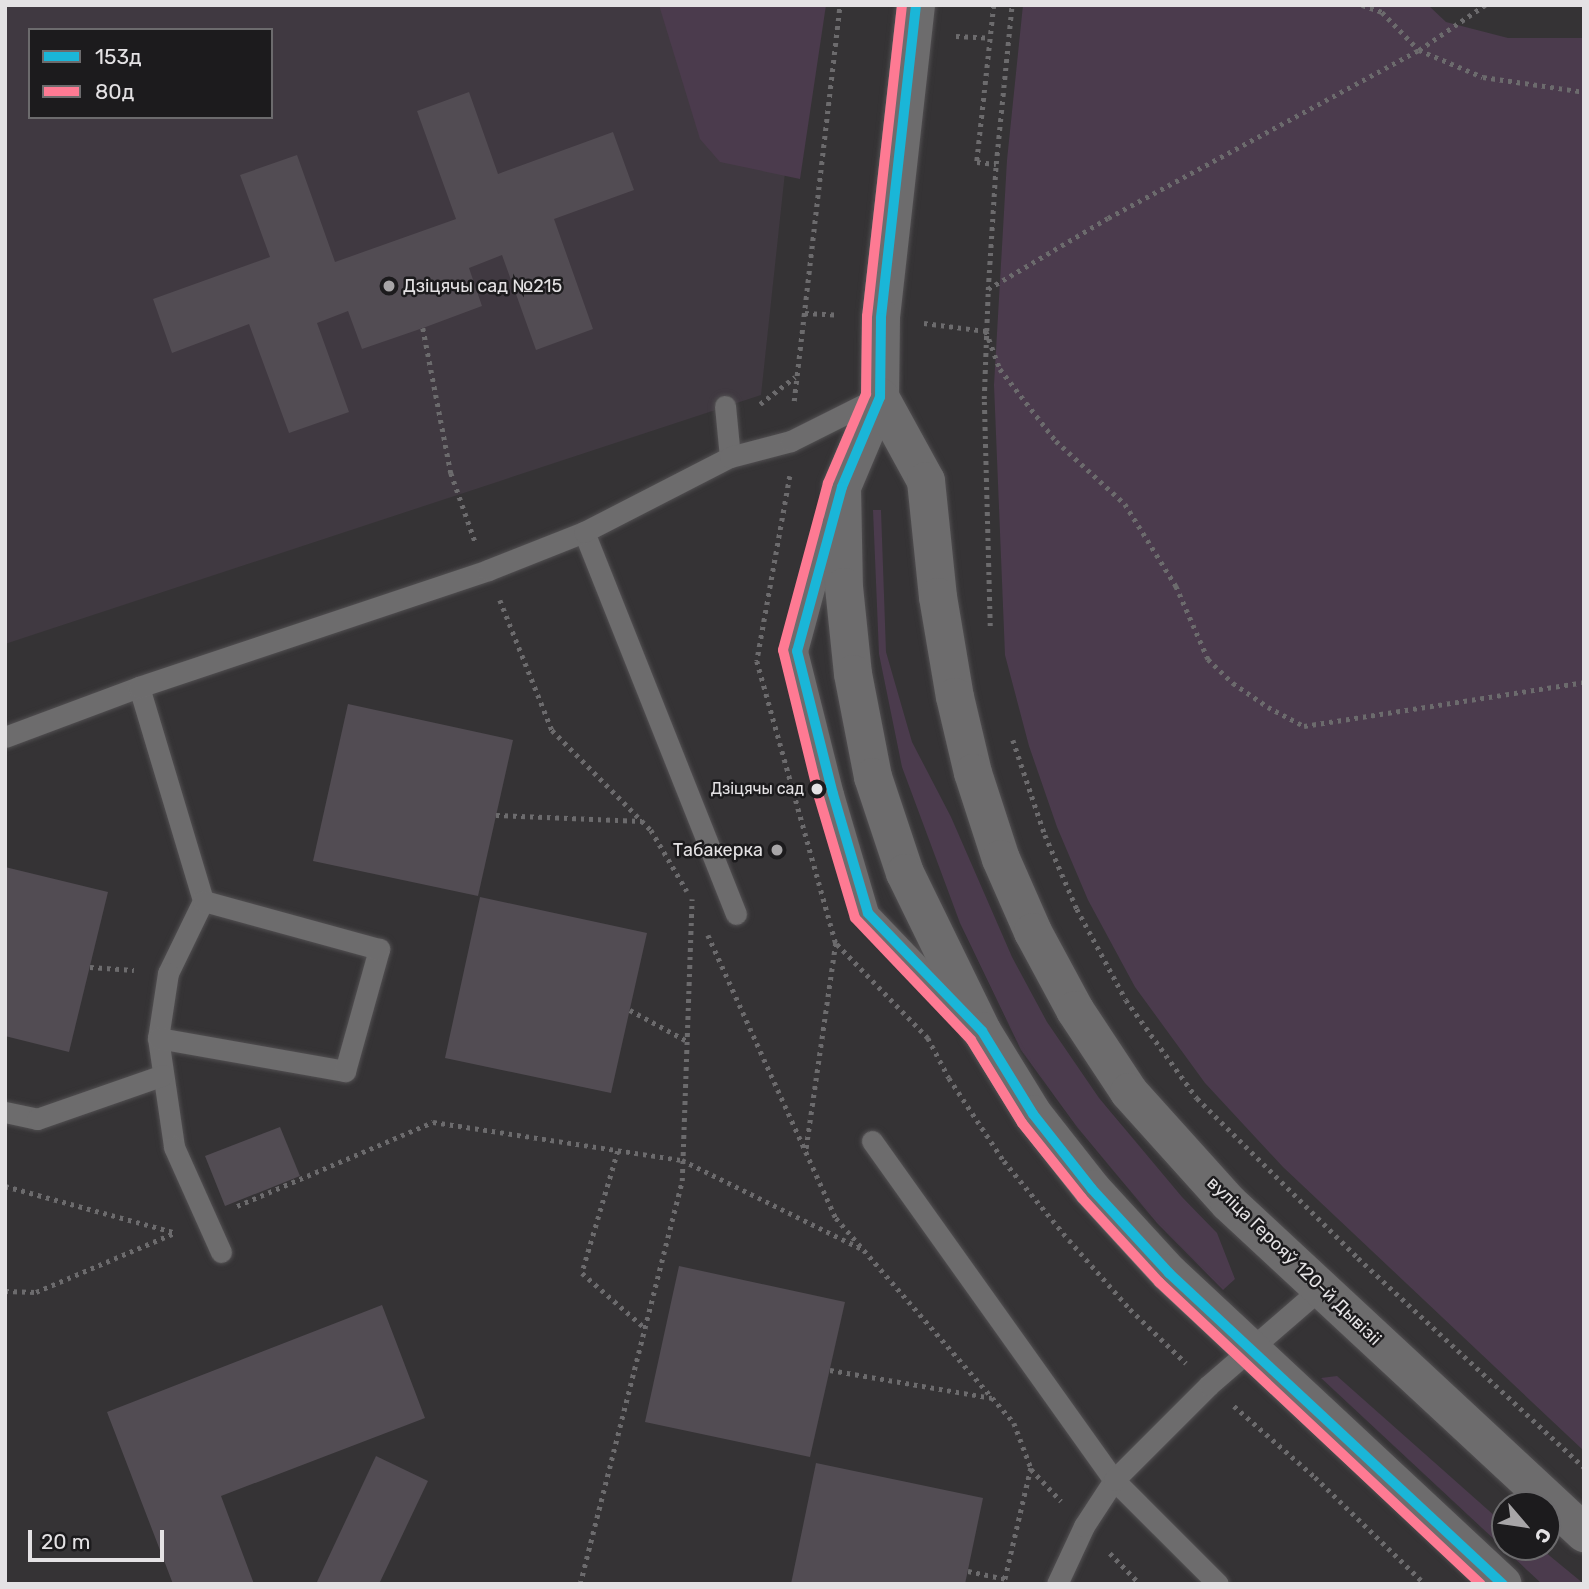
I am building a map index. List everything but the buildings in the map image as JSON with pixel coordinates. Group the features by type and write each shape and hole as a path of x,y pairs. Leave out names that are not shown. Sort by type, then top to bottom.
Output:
{"street":[{"name":"вуліца Герояў 120-й Дывізіі","path":"916,5 881,318 880,397 842,486 844,587 853,674 873,777 905,873 982,1031 1033,1114 1092,1189 1169,1273 1502,1584"},
{"name":"вуліца Герояў 120-й Дывізіі","path":"880,397 926,481 938,597 955,697 973,773 1001,859 1033,932 1075,1010 1129,1092 1229,1203 1584,1533"}],"lane":[{"path":"5,737 139,687 488,570 584,532 730,457 791,441 880,397"},
{"path":"725,406 730,457"},
{"path":"842,486 797,651 833,794 868,914 982,1031"},
{"path":"584,532 736,914"},
{"path":"139,687 202,901 168,973 158,1038 163,1075 174,1147 221,1252"},
{"path":"158,1038 345,1071 379,948 202,901"},
{"path":"5,1112 37,1119 163,1075"},
{"path":"872,1141 1114,1480 1218,1584"},
{"path":"1057,1584 1084,1526 1114,1480 1249,1349 1321,1288"}],"path":[{"path":"757,661 789,482 796,377 840,5"},
{"path":"994,5 977,162 996,164"},
{"path":"990,634 984,399 986,331 996,164 1012,5"},
{"path":"1362,5 1382,12 1419,50 1483,77 1584,92"},
{"path":"988,290 1108,218 1419,50 1485,5"},
{"path":"423,328 451,473 552,730 643,821 698,912"},
{"path":"986,331 1000,369 1056,441 1125,504 1176,586 1208,659 1233,683 1268,707 1304,726 1584,682"},
{"path":"1009,728 1045,835 1077,909 1126,1000 1197,1098 1358,1258 1584,1467"},
{"path":"496,816 643,821"},
{"path":"580,1584 682,1181 692,899"},
{"path":"703,925 836,1218 1014,1423 1031,1468 1004,1581 968,1571"},
{"path":"806,1152 836,943"},
{"path":"90,967 168,973"},
{"path":"630,1010 687,1041"},
{"path":"5,1291 36,1292 433,1122 682,1160 864,1250"},
{"path":"618,1150 582,1273 644,1327"},
{"path":"5,1186 176,1232"},
{"path":"830,1370 993,1398"}],"shaded area":[{"name":"Дзіцячы сад №215","path":"5,5 803,5 761,395 5,644"},
{"path":"659,5 826,5 800,179 720,162 700,139"},
{"path":"1023,5 1428,5 1446,22 1508,38 1584,38 1584,1451 1283,1167 1205,1083 1135,987 1088,900 1057,827 1029,746 1005,655 994,385 1007,160"},
{"path":"873,510 881,510 886,652 912,742 951,817 1012,957 1047,1022 1099,1098 1182,1197 1217,1233 1235,1279 1223,1290 1157,1223 1077,1127 1021,1050 960,923 902,767 879,654"},
{"path":"1337,1376 1491,1513 1491,1536 1321,1378"},
{"path":"1517,1561 1556,1561 1584,1584 1542,1584"}],"transit line":[{"name":"80д","path":"902,5 867,316 866,394 828,483 783,650 819,797 855,918 971,1040 1022,1123 1082,1198 1159,1282 1481,1584"},
{"name":"153д","path":"916,5 881,318 880,397 842,487 797,651 833,794 868,913 982,1031 1033,1114 1092,1189 1169,1273 1502,1584"}],"place":[{"name":"Дзіцячы сад №215","path":"389,286"},
{"name":"Дзіцячы сад","path":"817,789"},
{"name":"Табакерка","path":"777,850"}]}
